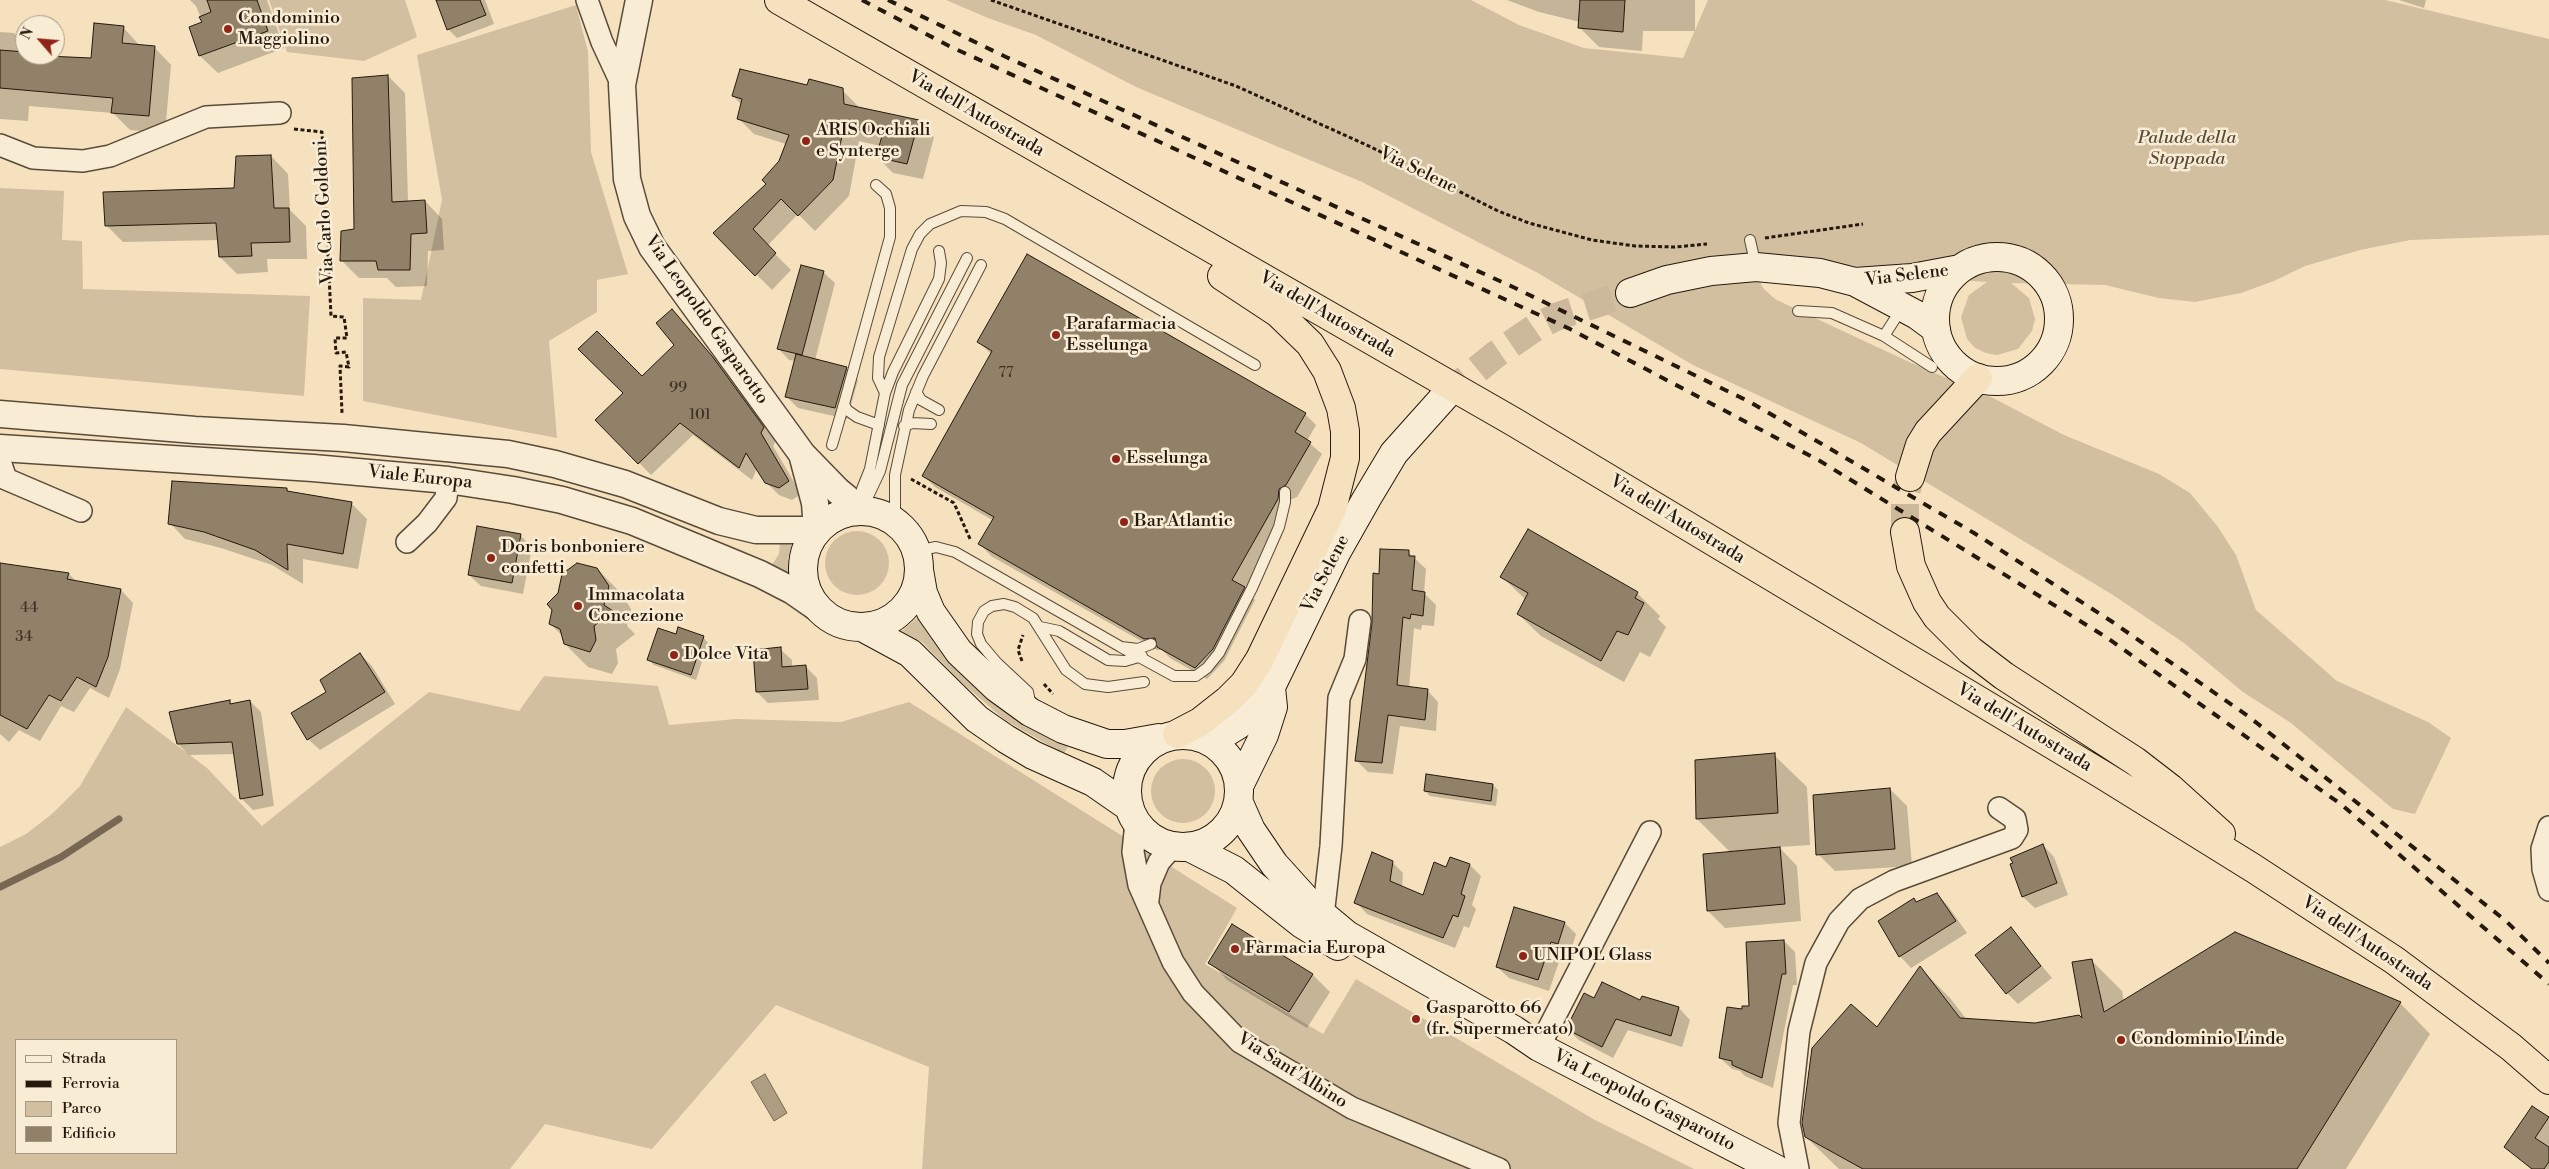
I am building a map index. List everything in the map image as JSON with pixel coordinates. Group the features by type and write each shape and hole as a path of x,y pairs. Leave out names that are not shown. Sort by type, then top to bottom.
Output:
{"highway":[{"name":"Via dell'Autostrada","path":"778,0 1514,422 2103,776 2253,868 2394,960 2510,1047 2549,1080"},
{"path":"1041,152 1070,184 1090,199 1249,292 1294,326 1310,344 1327,371 1341,408 1345,431 1344,458 1332,509 1260,659 1244,684 1228,700 1200,722 1170,736"},
{"path":"1910,477 1914,460 1928,432 1978,378"},
{"path":"1905,532 1907,549 1917,584 1938,617 1950,631 1970,650 2004,676 2098,736 2170,788 2221,834 2253,868"}],"main road":[{"name":"Via Selene","path":"1996,256 2015,258 2032,267 2046,280 2056,297 2060,316 2058,335 2049,353 2036,367 2020,377 2006,380 1978,378 1961,369 1947,356 1936,329 1938,300 1946,283 1960,269 1976,260 1996,256"},
{"name":"Via Selene","path":"1630,293 1667,280 1712,271 1756,267 1820,273 1855,282 1936,329"},
{"name":"Via Selene","path":"1855,282 1912,278 1960,269"},
{"name":"Via Selene","path":"1212,741 1259,706 1271,687 1336,551 1394,453 1445,396"},
{"name":"Via Leopoldo Gasparotto","path":"918,560 916,586 908,603 896,616 880,624 862,627 845,625 829,618 816,607 807,593 803,577 805,552 816,530 829,519 845,512 861,510 884,515 895,522 908,535 918,560 923,593 930,612 944,634 959,652 981,673 1030,712 1063,729 1107,744 1125,744 1170,736 1195,735 1212,741 1225,752 1235,767 1239,794 1262,848 1295,888 1323,916 1348,935 1514,1030 1539,1047 1776,1169"},
{"name":"Via Leopoldo Gasparotto","path":"862,627 910,653 977,720 1033,755 1093,782 1132,814 1146,834 1158,842 1181,847 1234,870 1302,924 1394,982 1508,1040 1523,1046 1539,1047"},
{"name":"Via Selene","path":"1239,794 1264,735 1273,707 1271,687"},
{"path":"1132,814 1127,790 1130,773 1137,758 1149,746 1170,736"},
{"path":"1181,847 1206,843 1221,833 1232,819 1239,794"}],"street":[{"path":"587,0 602,42 622,85"},
{"name":"Via Leopoldo Gasparotto","path":"639,0 622,85 628,179 637,216 652,247 672,276 802,454 838,491 861,510"},
{"path":"0,145 33,158 83,161 110,156 206,117 280,113"},
{"name":"Viale Europa","path":"0,414 195,430 343,438 533,459 625,484 735,526 756,530 816,530"},
{"name":"Viale Europa","path":"0,448 182,458 448,480 513,490 615,515 760,574 793,591 816,607"},
{"name":"Via Leopoldo Gasparotto","path":"802,454 814,497 816,530"},
{"path":"0,461 6,479 81,511"},
{"path":"407,542 427,523 446,498 448,480"},
{"path":"1323,916 1329,863 1339,698 1355,659 1360,621"},
{"path":"1798,1169 1788,1123 1799,1031 1816,963 1838,921 1860,898 1894,881 2012,838 2017,830 2015,819 1999,808"},
{"name":"Via Sant'Albino","path":"1132,814 1134,860 1139,885 1148,900 1173,962 1193,993 1240,1042 1352,1108 1500,1169"},
{"path":"2549,827 2542,849 2543,869 2549,890"},
{"name":"Via Leopoldo Gasparotto","path":"1539,1047 1650,832"},
{"path":"1148,900 1150,883 1158,862 1181,847"},
{"path":"1295,888 1314,882 1329,863"}],"lane":[{"path":"832,446 890,237 892,221 890,208 886,194 876,185"},
{"path":"885,393 878,378 879,356 912,249 920,234 930,224 950,214 968,210 986,212 1005,219 1255,365"},
{"path":"1750,240 1756,267"},
{"path":"861,510 862,489 870,469 885,393 892,372 939,279 941,263 939,251"},
{"path":"861,510 880,472 902,385 967,258"},
{"path":"895,522 895,475 904,426 916,392 981,265"},
{"path":"1884,336 1902,308"},
{"path":"1798,311 1832,313 1884,336 1932,367"},
{"path":"916,392 921,400 939,410"},
{"path":"844,404 847,410 856,417 879,425"},
{"path":"904,426 912,423 931,424"},
{"path":"918,560 936,547 955,552 1167,674 1181,678 1196,676 1211,664 1240,614 1263,564 1283,512 1285,492"},
{"path":"1030,712 1032,702 1028,692 997,663 981,644 977,634 978,622 984,611 998,605 1015,607 1033,618 1058,659 1077,680 1092,687 1108,687 1144,682"},
{"path":"1040,627 1059,631 1108,660 1125,661 1139,658 1150,644 1138,649 1120,648"}],"path":[{"name":"Via Selene","path":"990,0 1236,86 1371,147 1498,211 1529,223 1592,240 1634,246 1675,247 1711,244"},
{"name":"Via Carlo Goldoni","path":"280,113 284,128 322,132 331,316 344,317 347,338 335,338 336,353 346,352 349,367 340,366 343,438"},
{"path":"1750,240 1863,224"},
{"path":"908,478 954,503 969,539 976,546"},
{"path":"1025,664 1020,658 1018,650 1027,628"},
{"path":"1038,678 1059,699"}],"green space":[{"path":"269,0 405,0 417,37 364,61 287,52"},
{"name":"Palude della Stoppada","path":"946,0 1471,0 1519,25 1584,48 1683,58 1708,0 2385,0 2549,39 2549,235 2410,240 2360,250 2305,266 2274,281 2241,293 2195,302 2159,298 2105,285 2011,283 2029,298 2035,319 2032,331 2018,349 1997,355 1975,348 1967,339 1961,317 1969,295 1987,282 1943,279 1797,260 1759,280 1763,288 1775,299 1905,360 1993,398 2064,435 2159,474 2190,493 2218,527 2236,555 2256,610 2337,681 2428,722 2451,738 2415,814 2393,809 2291,723 2243,692 2184,643 2113,595 1861,443 1693,365 1536,272 1362,182 1136,87 1036,35 988,18"},
{"path":"576,5 588,52 591,152 628,274 597,280 597,312 549,341 557,438 363,401 363,298 421,300 442,200 417,55"},
{"path":"0,188 64,191 62,240 82,241 83,289 310,296 304,396 0,369"},
{"path":"857,531 875,537 883,545 889,563 883,581 875,589 857,595 839,589 831,581 825,563 831,545 839,537"},
{"path":"793,541 788,558 789,574 772,565 779,554 780,542"},
{"path":"919,616 929,635 945,655 1051,738 1068,746 1064,754 1005,720 960,681 922,642 902,631"},
{"path":"544,676 658,686 669,725 736,719 841,722 909,702 1237,908 1205,964 1323,1034 1356,979 1595,1120 1694,1169 922,1169 929,1067 776,1005 652,1149 545,1124 510,1169 0,1169 0,847 26,834 52,814 80,786 126,707 207,768 262,826 429,692 519,711"},
{"path":"1183,759 1195,761 1206,768 1213,779 1215,791 1213,803 1206,814 1195,821 1183,823 1171,821 1160,814 1153,803 1151,791 1153,779 1160,768 1171,761"}],"shaded area":[{"path":"765,1074 787,1113 774,1121 751,1082"}],"building":[{"name":"Condominio Maggiolino","path":"207,0 257,0 268,31 199,56 189,27 202,22 199,17 211,12"},
{"path":"436,0 480,0 486,15 447,30"},
{"path":"1580,0 1625,0 1623,32 1578,28"},
{"path":"94,23 124,26 122,43 155,46 149,116 111,113 113,98 0,88 0,50 15,51 15,65 65,65 65,57 91,58"},
{"path":"740,69 807,85 809,79 843,88 844,104 919,120 907,164 876,157 882,136 844,126 833,180 798,216 781,199 753,229 776,253 755,276 713,233 766,184 762,180 779,161 789,135 737,119 742,99 732,96"},
{"path":"388,75 392,202 425,200 427,233 411,234 410,270 378,270 376,261 340,261 341,231 354,229 352,78"},
{"path":"271,155 274,208 289,208 290,242 251,243 252,256 219,257 216,223 105,226 103,192 234,188 236,156"},
{"name":"Esselunga","path":"1027,254 1306,413 1295,432 1311,442 1286,485 1279,489 1278,499 1232,580 1245,587 1213,649 1195,668 1157,647 1155,638 1144,639 978,544 994,517 922,476 992,351 977,342"},
{"path":"801,265 824,271 802,355 777,349"},
{"path":"672,309 712,356 764,427 761,433 789,481 779,488 765,483 746,453 739,468 680,423 638,464 595,420 623,393 578,349 597,331 642,376 674,345 656,323"},
{"path":"796,354 847,367 835,408 785,397"},
{"path":"172,481 287,488 287,491 352,502 343,554 287,544 288,570 255,550 204,532 168,524"},
{"path":"477,526 521,534 512,583 468,575"},
{"path":"1528,529 1638,592 1635,598 1644,603 1628,635 1617,631 1601,661 1517,614 1528,593 1500,577"},
{"path":"1380,549 1409,550 1409,556 1415,556 1412,590 1425,592 1423,616 1411,614 1410,619 1403,617 1397,685 1428,689 1425,720 1388,715 1382,763 1355,761 1372,623 1373,573 1379,574"},
{"path":"0,563 69,573 67,579 121,589 108,657 96,687 77,677 61,701 49,695 27,729 0,715"},
{"name":"Immacolata Concezione","path":"577,563 597,568 609,586 604,605 613,611 594,626 596,640 590,652 564,644 560,629 549,624 552,610 547,604 558,593 562,574"},
{"path":"678,627 704,636 691,675 647,660 658,628 676,634"},
{"path":"781,647 782,667 806,665 808,689 756,692 753,650"},
{"path":"360,653 385,692 307,740 291,713 326,692 320,680"},
{"path":"230,700 230,704 250,700 263,795 240,799 232,742 177,744 169,712"},
{"path":"1775,753 1778,813 1696,819 1695,760"},
{"path":"1426,774 1493,784 1491,801 1424,791"},
{"path":"1890,788 1895,849 1816,855 1813,795"},
{"path":"2043,844 2057,883 2022,897 2010,864 2013,863 2010,858"},
{"path":"1780,847 1785,904 1707,911 1703,854"},
{"path":"1372,852 1393,861 1390,881 1423,895 1434,862 1446,867 1450,857 1470,864 1461,894 1465,896 1458,917 1453,915 1443,938 1354,903"},
{"path":"1937,893 1956,921 1899,957 1878,921 1914,898 1916,902"},
{"name":"UNIPOL Glass","path":"1514,907 1565,922 1558,944 1551,942 1538,980 1496,967"},
{"path":"1232,924 1313,974 1289,1012 1208,963"},
{"path":"2011,927 2041,966 2006,994 1975,955"},
{"name":"Condominio Linde","path":"2235,932 2401,1002 2297,1169 1863,1169 1805,1137 1802,1123 1812,1048 1851,1004 1877,1027 1920,966 1960,1018 2035,1023 2079,1015 2082,1018 2072,962 2092,959 2104,1012"},
{"path":"1784,940 1786,974 1782,974 1762,1078 1732,1065 1732,1061 1719,1058 1727,1007 1742,1009 1742,1006 1749,1006 1746,942"},
{"path":"1602,982 1640,1000 1642,996 1679,1007 1671,1036 1616,1019 1602,1047 1566,1029 1584,993 1594,998"},
{"path":"2532,1106 2549,1117 2535,1138 2549,1147 2549,1162 2544,1169 2532,1169 2504,1147"}],"waterway":[{"path":"0,887 61,857 119,819"}],"tunnel":[{"path":"1445,396 1495,355 1536,327 1558,316 1630,293"},
{"path":"1905,532 1905,497 1910,477"}],"railway":[{"path":"862,0 949,46 1570,329 1820,461 2106,637 2342,805 2549,984"},
{"path":"888,0 1006,57 1513,287 1750,402 1974,533 2111,621 2248,716 2506,921 2549,963"}],"place":[{"name":"Condominio Maggiolino","path":"228,29"},
{"name":"ARIS Occhiali e Synterge","path":"806,141"},
{"name":"Parafarmacia Esselunga","path":"1056,335"},
{"name":"Esselunga","path":"1116,459"},
{"name":"Bar Atlantic","path":"1124,522"},
{"name":"Doris bonboniere confetti","path":"491,558"},
{"name":"Immacolata Concezione","path":"578,606"},
{"name":"Dolce Vita","path":"674,655"},
{"name":"Farmacia Europa","path":"1235,949"},
{"name":"UNIPOL Glass","path":"1523,956"},
{"name":"Gasparotto 66 (fr. Supermercato)","path":"1416,1019"},
{"name":"Condominio Linde","path":"2121,1040"}]}
